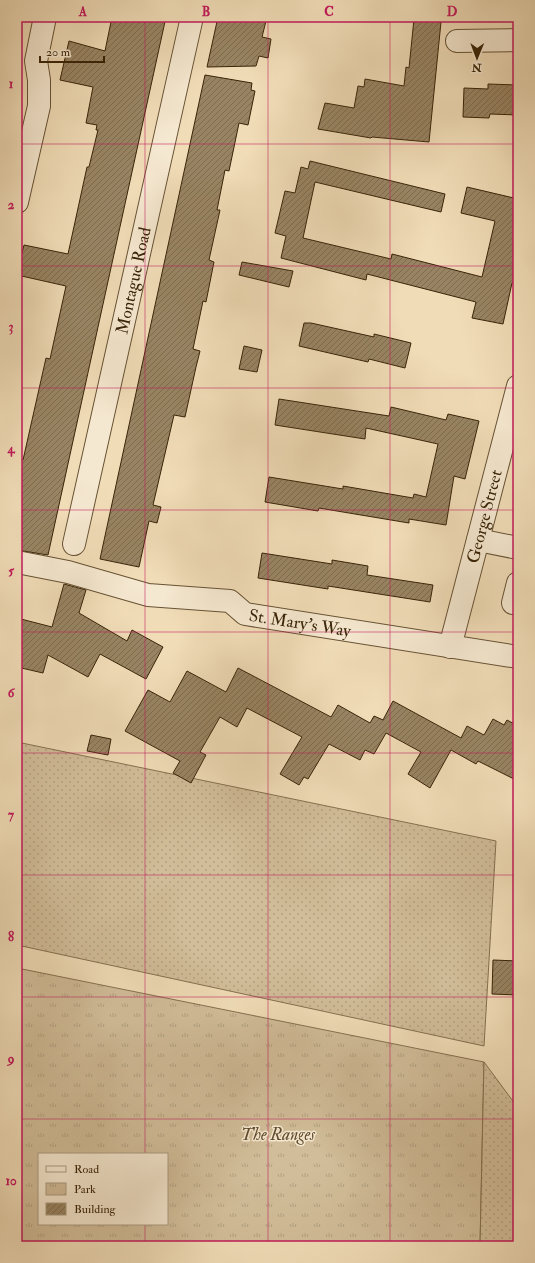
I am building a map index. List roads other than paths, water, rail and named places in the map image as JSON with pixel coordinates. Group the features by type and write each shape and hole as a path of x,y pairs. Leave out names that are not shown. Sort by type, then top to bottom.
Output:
{"street":[{"path":"17,202 39,106 40,80 36,61 45,17"},
{"name":"Montague Road","path":"74,544 192,17"},
{"path":"457,41 518,40"},
{"name":"George Street","path":"450,646 518,386"},
{"path":"478,540 518,548"},
{"name":"St. Mary's Way","path":"17,562 68,572 148,595 230,601 245,614 518,657"},
{"path":"518,583 513,603 518,604"}],"park label":[{"name":"The Ranges","path":"278,1134"}]}
